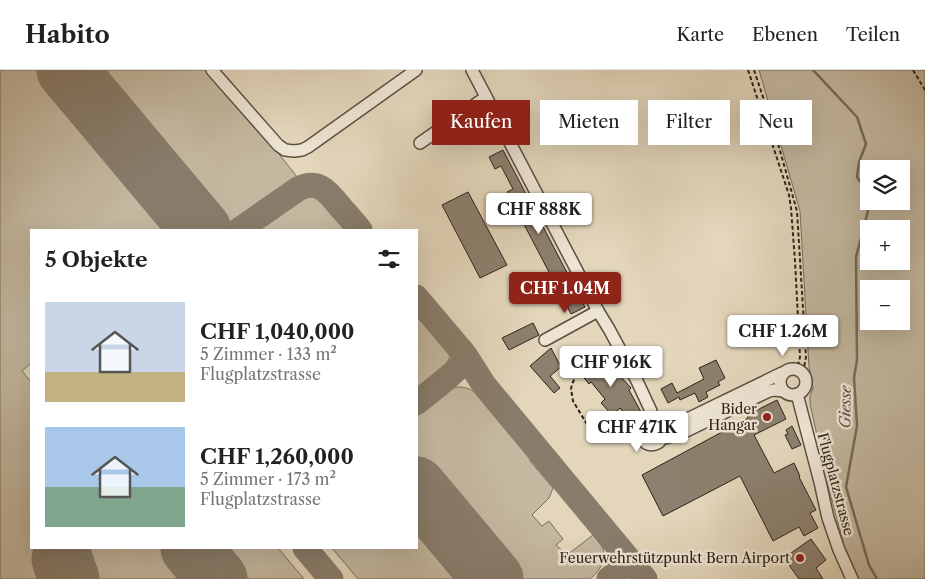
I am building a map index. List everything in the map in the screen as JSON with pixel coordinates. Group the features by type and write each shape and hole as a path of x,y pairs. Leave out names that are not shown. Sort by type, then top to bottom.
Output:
{"street":[{"path":"212,70 273,140 285,150 294,151 308,147 416,70"},
{"path":"472,70 637,382 655,426 662,434 662,439"},
{"path":"420,144 486,97"},
{"path":"545,340 598,311"},
{"path":"789,369 800,371 806,380 802,392 790,395 783,391 769,391 680,434 662,439 655,445 650,445 644,441 642,431 645,427 677,424 789,369"},
{"path":"782,373 779,382 783,391"},
{"name":"Flugplatzstrasse","path":"797,394 828,518 852,579"}],"path":[{"path":"748,70 789,196 795,261 800,371"},
{"path":"754,70 775,133 797,211 806,357 800,371"},
{"path":"913,70 925,90"},
{"path":"580,368 571,389 573,402 588,426 614,437 635,422"}],"shaded area":[{"path":"0,70 39,70 172,229 30,229 30,364 22,371 30,381 30,549 41,549 33,551 43,579 0,579"},
{"path":"95,70 207,70 298,178 233,223 224,222 217,217"},
{"path":"759,70 925,70 925,579 859,579 844,545 830,493 810,404 813,388 809,367 800,211 781,145 812,145 812,100 768,100"},
{"path":"312,192 324,196 353,229 254,229 300,196"},
{"path":"418,307 449,344 450,352 446,364 418,388"},
{"path":"456,387 467,388 476,393 530,457 530,461 553,488 549,498 532,515 542,526 549,521 563,539 556,545 567,555 593,535 600,543 604,553 603,562 599,570 590,579 520,579 418,457 418,415 449,390"},
{"path":"418,523 465,579 358,579 333,549 418,549"},
{"path":"77,549 170,549 195,579 88,579"},
{"path":"224,549 279,549 304,579 249,579"}],"building":[{"path":"503,150 585,307 571,314 507,192 513,189 501,166 495,169 489,157"},
{"path":"468,192 507,265 480,278 442,205"},
{"path":"533,323 539,335 509,350 502,338"},
{"path":"551,348 561,367 550,376 560,388 554,393 530,366"},
{"path":"598,358 608,367 612,364 622,376 631,388 629,390 641,412 629,419 620,408 612,415 601,403 605,399 591,382 589,384 580,373"},
{"path":"716,360 725,378 718,382 720,385 706,392 708,397 699,402 695,393 680,400 679,397 668,403 661,389 672,383 677,393 704,379 699,368"},
{"path":"777,400 786,419 754,435 774,473 794,463 816,510 810,513 818,528 804,536 799,527 773,541 740,476 663,516 642,475 748,418 747,415"},
{"path":"792,426 801,445 792,449 785,435 788,434 786,430"},
{"path":"811,539 826,560 816,568 823,579 799,579 784,558"}],"waterway":[{"name":"Giesse","path":"813,70 857,117 866,144 859,162 857,177 860,181"},
{"name":"Giesse","path":"868,210 856,257 857,360 854,378 857,426 846,487 869,565 877,579"}],"taxiway":[{"path":"240,229 298,189 312,185 328,192 359,229"},
{"path":"189,215 203,229"},
{"path":"418,299 465,355 484,385 645,579"},
{"path":"418,401 460,366 463,362 461,350"},
{"path":"306,549 331,579"},
{"path":"609,579 621,566 623,559 620,549"}],"runway":[{"path":"67,70 200,229"},
{"path":"418,489 493,579"},
{"path":"192,549 217,579"},
{"path":"62,559 69,579"}],"place":[{"name":"Bider Hangar","path":"767,417"},
{"name":"Feuerwehrstützpunkt Bern Airport","path":"800,558"}]}
